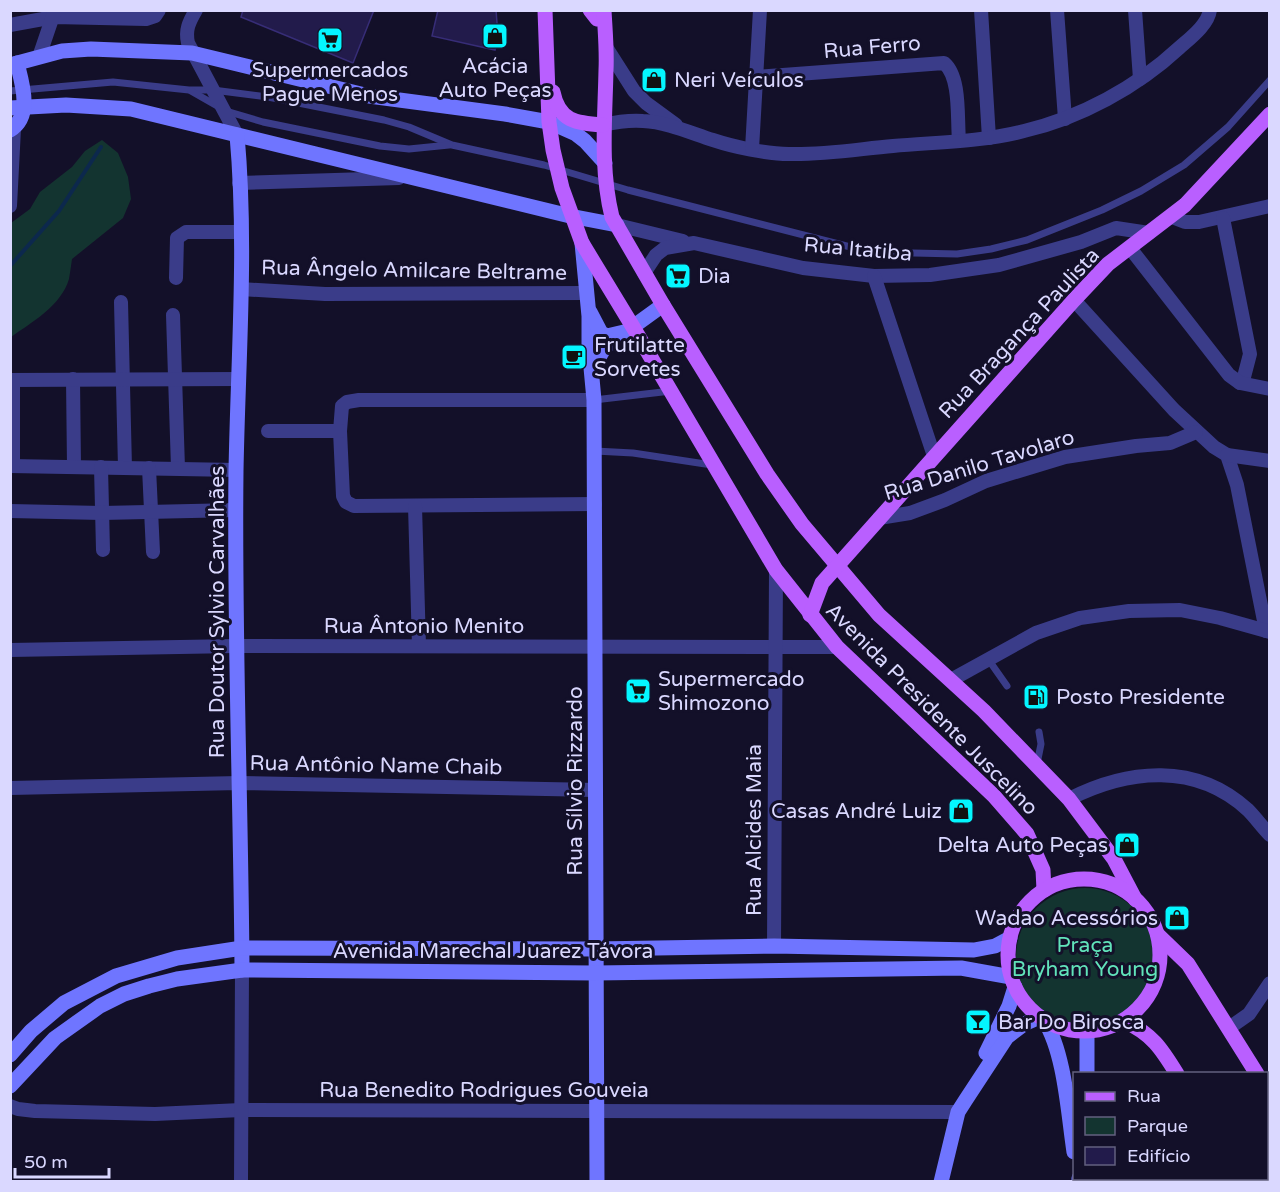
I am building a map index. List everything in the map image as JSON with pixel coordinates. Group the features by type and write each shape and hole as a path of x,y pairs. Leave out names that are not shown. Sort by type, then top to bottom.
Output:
{"main road":[{"name":"Avenida Presidente Juscelino","path":"545,10 549,122 562,188 570,216 582,243 630,329 671,391 777,570 810,615 837,647 994,796 1027,834 1043,870 1044,890"},
{"name":"Avenida Presidente Juscelino","path":"596,13 606,47 603,125 609,203 616,225 663,305 767,474 836,567 879,615 951,680 1037,764 1069,799 1114,859 1136,899"},
{"path":"548,69 555,103 560,111 580,123 603,125"},
{"path":"580,123 604,105"},
{"name":"Rua Bragança Paulista","path":"810,615 822,583 1074,300 1108,264 1185,205 1269,114"},
{"path":"1088,879 1113,885 1136,899 1145,909 1158,935 1161,955 1158,974 1151,992 1139,1008 1124,1020 1106,1028 1087,1032 1065,1029 1042,1018 1013,982 1008,957 1010,938 1020,913 1044,890 1065,882 1088,879"},
{"path":"1158,935 1188,964 1256,1072"},
{"path":"1124,1020 1153,1039 1176,1072"}],"street":[{"path":"10,25 54,14 146,19 155,16 159,10"},
{"path":"192,53 186,34 196,10"},
{"path":"752,149 758,77 760,10"},
{"path":"981,10 989,138"},
{"path":"1057,10 1065,119"},
{"path":"1135,10 1140,79"},
{"path":"603,125 620,121 642,121 683,129 716,141 788,154 989,138 1065,119 1100,103 1140,79 1173,54 1210,15 1210,10"},
{"path":"39,57 54,14"},
{"path":"606,47 634,91 683,129"},
{"path":"10,206 12,130 22,116 17,107 14,64 62,51 91,49 192,53 369,96 549,122 576,134 585,141 605,168"},
{"name":"Rua Doutor Sylvio Carvalhães","path":"192,53 226,111 237,135 240,183 241,289 236,471 236,646 242,948 241,1182"},
{"name":"Rua Ferro","path":"758,77 944,63 951,69 955,81 959,140"},
{"path":"17,107 66,105 131,109 570,216 694,243"},
{"path":"240,183 411,177"},
{"path":"1185,205 1189,214 1199,222"},
{"path":"1172,217 1185,222 1199,222 1269,206"},
{"path":"1223,218 1250,354 1240,383"},
{"name":"Rua Itatiba","path":"644,273 656,255 664,248 694,243 803,268 873,276 930,275 999,265 1081,242 1116,228 1149,233"},
{"path":"176,278 176,243 180,234 186,232 241,232"},
{"name":"Rua Sílvio Rizzardo","path":"582,243 594,400 597,1182"},
{"path":"1130,248 1224,370 1240,383 1269,389"},
{"path":"873,276 934,456"},
{"name":"Rua Ângelo Amilcare Beltrame","path":"241,289 325,294 587,301"},
{"path":"1074,300 1196,432 1227,455 1269,461"},
{"path":"587,301 601,333 614,336 630,329"},
{"path":"121,302 125,468"},
{"name":"Rua Sílvio Rizzardo","path":"592,382 605,347 663,305"},
{"path":"173,315 178,468"},
{"path":"73,379 74,467"},
{"path":"236,471 12,466 12,380 239,379"},
{"path":"594,400 359,400 347,402 342,406 339,431 341,484 346,502 354,506 595,504"},
{"path":"268,431 339,431"},
{"name":"Rua Danilo Tavolaro","path":"879,518 910,513 986,481 1054,460 1170,442 1196,432"},
{"path":"951,680 1036,633 1080,618 1129,611 1180,610 1268,631 1237,485 1227,455"},
{"path":"101,467 103,550"},
{"path":"149,468 153,552"},
{"path":"415,506 419,646"},
{"path":"10,511 102,513 236,510"},
{"name":"Rua Alcides Maia","path":"774,946 777,570"},
{"name":"Rua Ântonio Menito","path":"10,650 236,646 837,647"},
{"path":"1069,799 1114,780 1174,775 1201,781 1227,794 1248,810 1269,835"},
{"name":"Rua Antônio Name Chaib","path":"10,788 240,783 596,790"},
{"name":"Avenida Marechal Juarez Távora","path":"10,1055 31,1031 55,1010 116,976 177,958 242,948 595,949 774,946 974,950 995,946 1010,938"},
{"name":"Avenida Marechal Juarez Távora","path":"10,1086 55,1038 100,1005 124,994 159,984 242,970 595,973 961,968 1013,982"},
{"path":"941,1182 962,1106 1012,999 1013,982"},
{"path":"1229,1028 1249,1014 1269,983"},
{"path":"962,1106 1007,1036 1024,1024 1042,1018 1052,1032 1060,1062 1073,1146"},
{"path":"1087,1032 1087,1072"},
{"name":"Rua Benedito Rodrigues Gouveia","path":"10,1106 35,1111 155,1114 241,1110 597,1112 962,1106"}],"lane":[{"path":"17,90 113,82 268,97 384,120 409,127 452,145 544,165 628,190 870,252 957,254 1027,240 1142,191 1184,165 1228,128 1269,80"},
{"path":"189,90 226,111 263,122 380,146 409,149 452,145"},
{"path":"594,400 671,391"},
{"path":"594,451 633,453 714,465"},
{"path":"988,658 1007,686"},
{"path":"1037,764 1041,744 1039,732"}],"green space":[{"path":"102,140 118,153 128,177 131,199 123,218 72,259 69,279 60,297 45,312 11,337 11,223 30,209 40,192 72,167 85,151"},
{"name":"Praça Bryham Young","path":"1085,888 1111,893 1134,908 1149,931 1154,957 1149,983 1134,1006 1111,1021 1085,1026 1059,1021 1036,1006 1021,983 1016,957 1021,931 1036,908 1059,893"}],"building":[{"name":"Supermercados Pague Menos","path":"243,10 374,10 353,63 241,17"},
{"path":"438,10 496,10 498,36 495,50 432,36"}],"waterway":[{"path":"10,266 59,211 101,147"}],"place":[{"name":"Acácia Auto Peças","path":"495,36"},
{"name":"Supermercados Pague Menos","path":"330,40"},
{"name":"Neri Veículos","path":"654,80"},
{"name":"Dia","path":"678,276"},
{"name":"Frutilatte Sorvetes","path":"574,357"},
{"name":"Supermercado Shimozono","path":"638,691"},
{"name":"Posto Presidente","path":"1036,697"},
{"name":"Casas André Luiz","path":"961,811"},
{"name":"Delta Auto Peças","path":"1127,845"},
{"name":"Wadao Acessórios","path":"1177,918"},
{"name":"Bar Do Birosca","path":"978,1022"}]}
